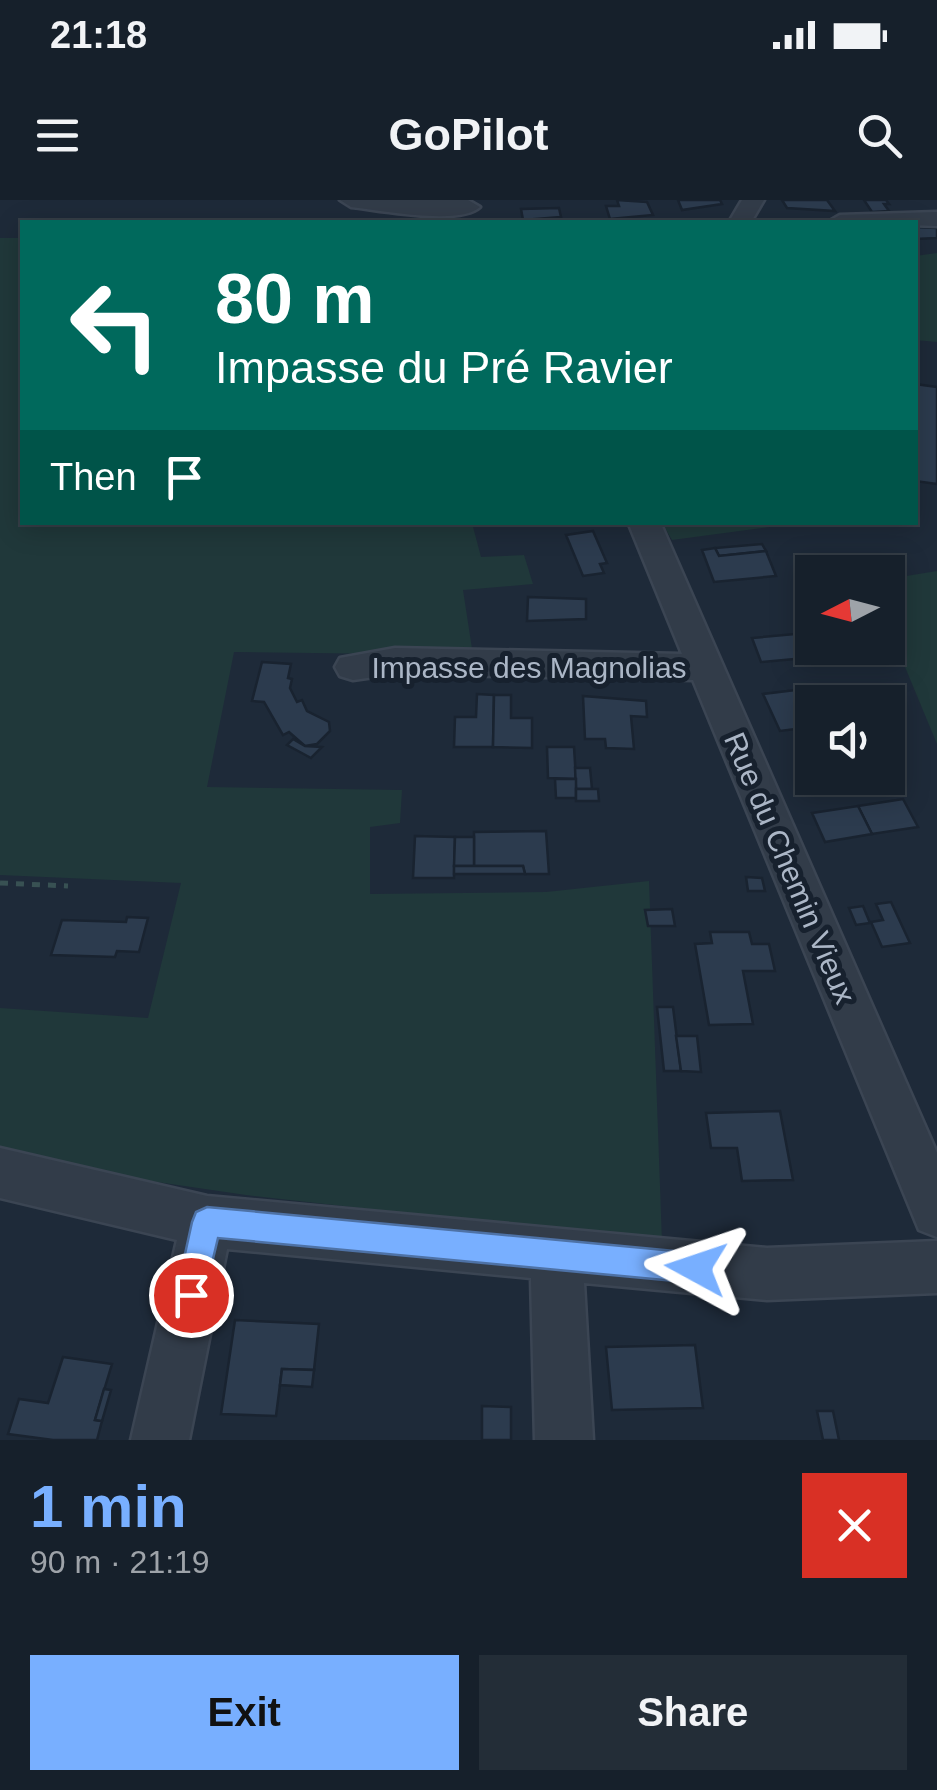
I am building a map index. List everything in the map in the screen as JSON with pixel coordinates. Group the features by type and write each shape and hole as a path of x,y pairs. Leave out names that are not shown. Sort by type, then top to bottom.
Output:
{"street":[{"path":"352,200 471,210"},
{"path":"859,220 934,212"},
{"name":"Rue du Chemin Vieux","path":"645,525 706,668 919,1133 937,1212"},
{"name":"Impasse des Magnolias","path":"353,667 395,660 706,668"},
{"path":"0,1173 207,1222 767,1274 937,1268"},
{"path":"160,1440 207,1222"},
{"path":"556,1256 564,1440"}],"path":[{"path":"0,884 68,886"}],"green space":[{"path":"0,238 20,238 20,525 473,525 481,557 524,555 533,584 463,590 473,655 234,652 207,787 402,790 400,823 370,827 370,894 546,892 649,881 662,1242 246,1195 0,1159 0,1008 148,1018 181,883 0,875"},
{"path":"937,253 937,342 918,340 918,256"},
{"path":"663,525 784,525 672,540"},
{"path":"937,571 937,744 904,665 905,576"}],"building":[{"path":"617,200 647,202 653,215 610,219 606,206 619,206"},
{"path":"678,200 720,200 722,204 682,210"},
{"path":"782,200 827,200 835,211 787,208"},
{"path":"864,200 886,200 889,211 872,212"},
{"path":"559,208 561,217 523,220 521,209"},
{"path":"918,227 937,228 937,238 918,239"},
{"path":"918,384 937,387 937,484 918,481"},
{"path":"593,531 607,563 600,564 604,573 583,576 566,535"},
{"path":"762,544 766,551 719,556 715,548"},
{"path":"715,548 719,556 766,551 776,576 714,582 702,550"},
{"path":"528,597 586,599 586,619 527,621"},
{"path":"795,634 795,659 761,662 752,638"},
{"path":"262,662 291,664 288,678 292,679 290,688 297,702 302,700 307,711 329,722 330,731 317,744 305,746 289,732 283,735 264,702 252,701"},
{"path":"795,690 795,729 780,731 763,694"},
{"path":"477,694 494,695 493,747 454,747 455,717 476,717"},
{"path":"494,695 511,695 511,718 532,718 532,748 493,747"},
{"path":"583,696 646,701 647,717 631,716 634,749 606,748 605,739 585,739"},
{"path":"293,739 305,746 322,747 311,758 287,745"},
{"path":"547,747 574,747 576,779 548,778"},
{"path":"575,768 590,768 592,789 576,789"},
{"path":"555,779 576,779 576,798 556,798"},
{"path":"576,789 598,789 599,801 576,801"},
{"path":"903,799 918,827 872,834 858,806"},
{"path":"858,806 872,834 825,842 812,813"},
{"path":"546,831 549,874 525,874 523,866 474,866 474,832"},
{"path":"415,836 455,837 454,878 413,878"},
{"path":"455,837 474,837 474,866 454,866"},
{"path":"454,866 523,866 525,874 454,874"},
{"path":"746,877 762,878 765,891 748,891"},
{"path":"891,902 910,943 882,947 871,922 883,920 876,904"},
{"path":"863,906 870,923 856,925 849,908"},
{"path":"672,909 675,926 648,926 645,910"},
{"path":"127,917 148,918 139,952 117,951 115,957 51,955 62,920 126,922"},
{"path":"710,932 749,932 752,944 769,944 775,971 743,971 753,1024 709,1025 695,944 712,943"},
{"path":"657,1007 673,1007 681,1071 664,1071"},
{"path":"676,1036 697,1036 701,1072 681,1071"},
{"path":"780,1111 793,1180 742,1181 737,1148 711,1148 706,1113"},
{"path":"235,1320 319,1324 314,1370 282,1369 276,1416 221,1414"},
{"path":"695,1345 703,1408 612,1410 606,1347"},
{"path":"63,1357 112,1364 95,1420 102,1421 97,1440 8,1434 19,1399 48,1403"},
{"path":"282,1369 314,1370 312,1387 280,1385"},
{"path":"104,1389 111,1390 102,1421 95,1420"},
{"path":"482,1406 511,1407 511,1440 482,1440"},
{"path":"817,1411 833,1411 839,1440 823,1440"}],"route":[{"path":"191,1295 207,1222 696,1268"}]}
